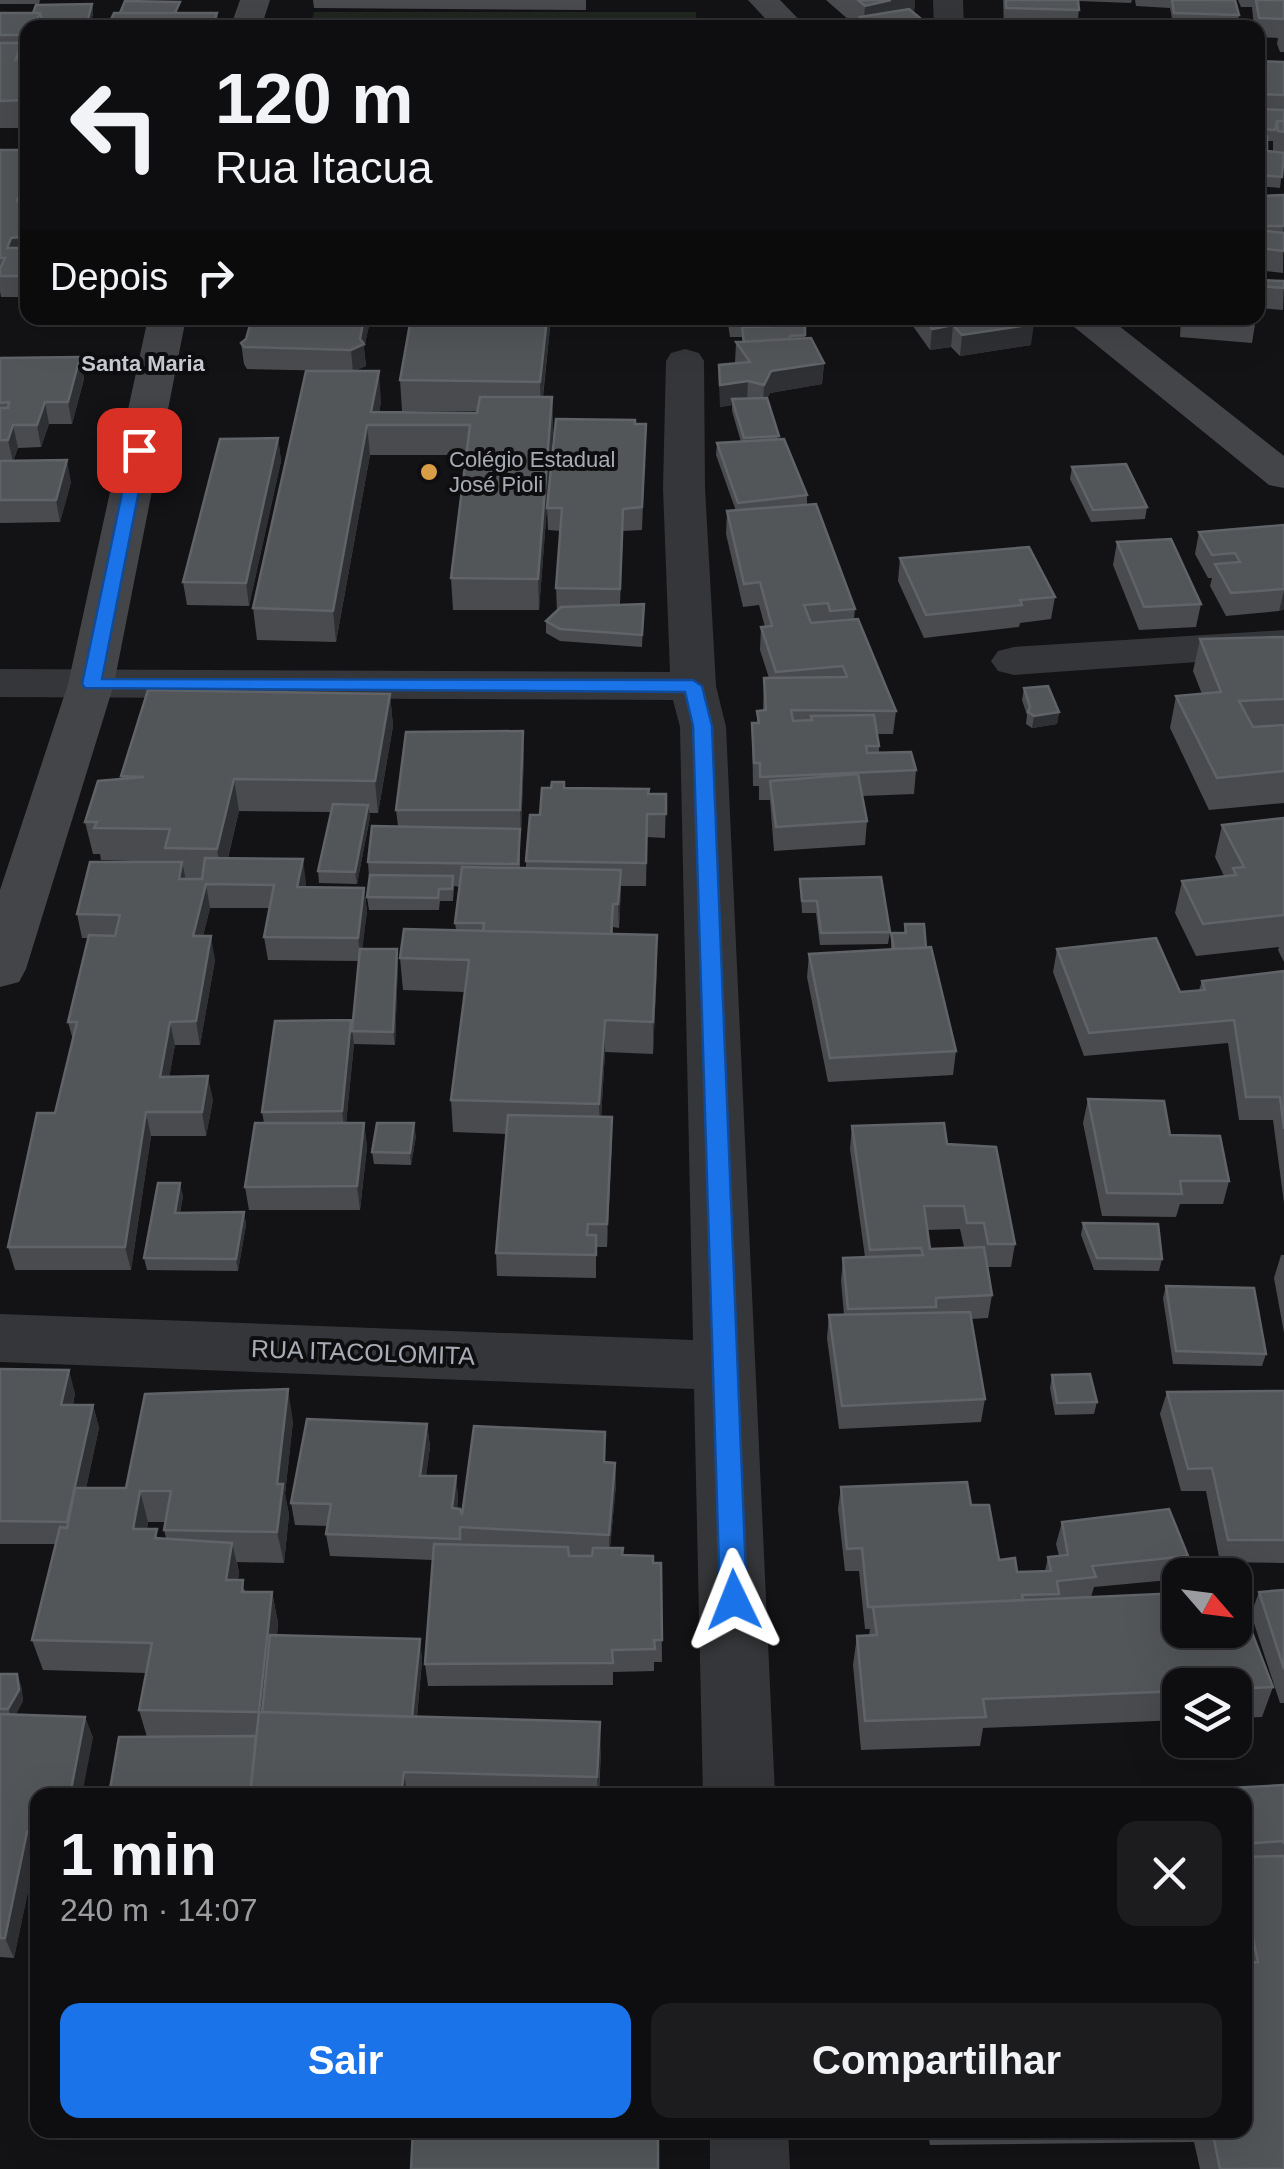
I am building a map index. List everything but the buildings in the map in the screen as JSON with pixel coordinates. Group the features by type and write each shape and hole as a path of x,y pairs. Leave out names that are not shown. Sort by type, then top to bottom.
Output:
{"street":[{"path":"763,0 784,20"},
{"path":"0,970 91,684 166,325"},
{"path":"1095,325 1284,476"},
{"path":"684,361 684,488 693,686 702,726 739,1788"},
{"path":"1014,661 1284,643"},
{"path":"0,683 693,686"},
{"name":"RUA ITACOLOMITA","path":"0,1338 726,1366"},
{"path":"749,2138 750,2169"}],"shaded area":[{"path":"314,12 696,12 697,20 312,20"}],"place":[{"name":"Colégio Estadual José Pioli","path":"429,472"}],"district":[{"name":"Santa Maria","path":"143,363"}],"route":[{"path":"139,450 91,684 693,686 702,726 734,1600"}]}
